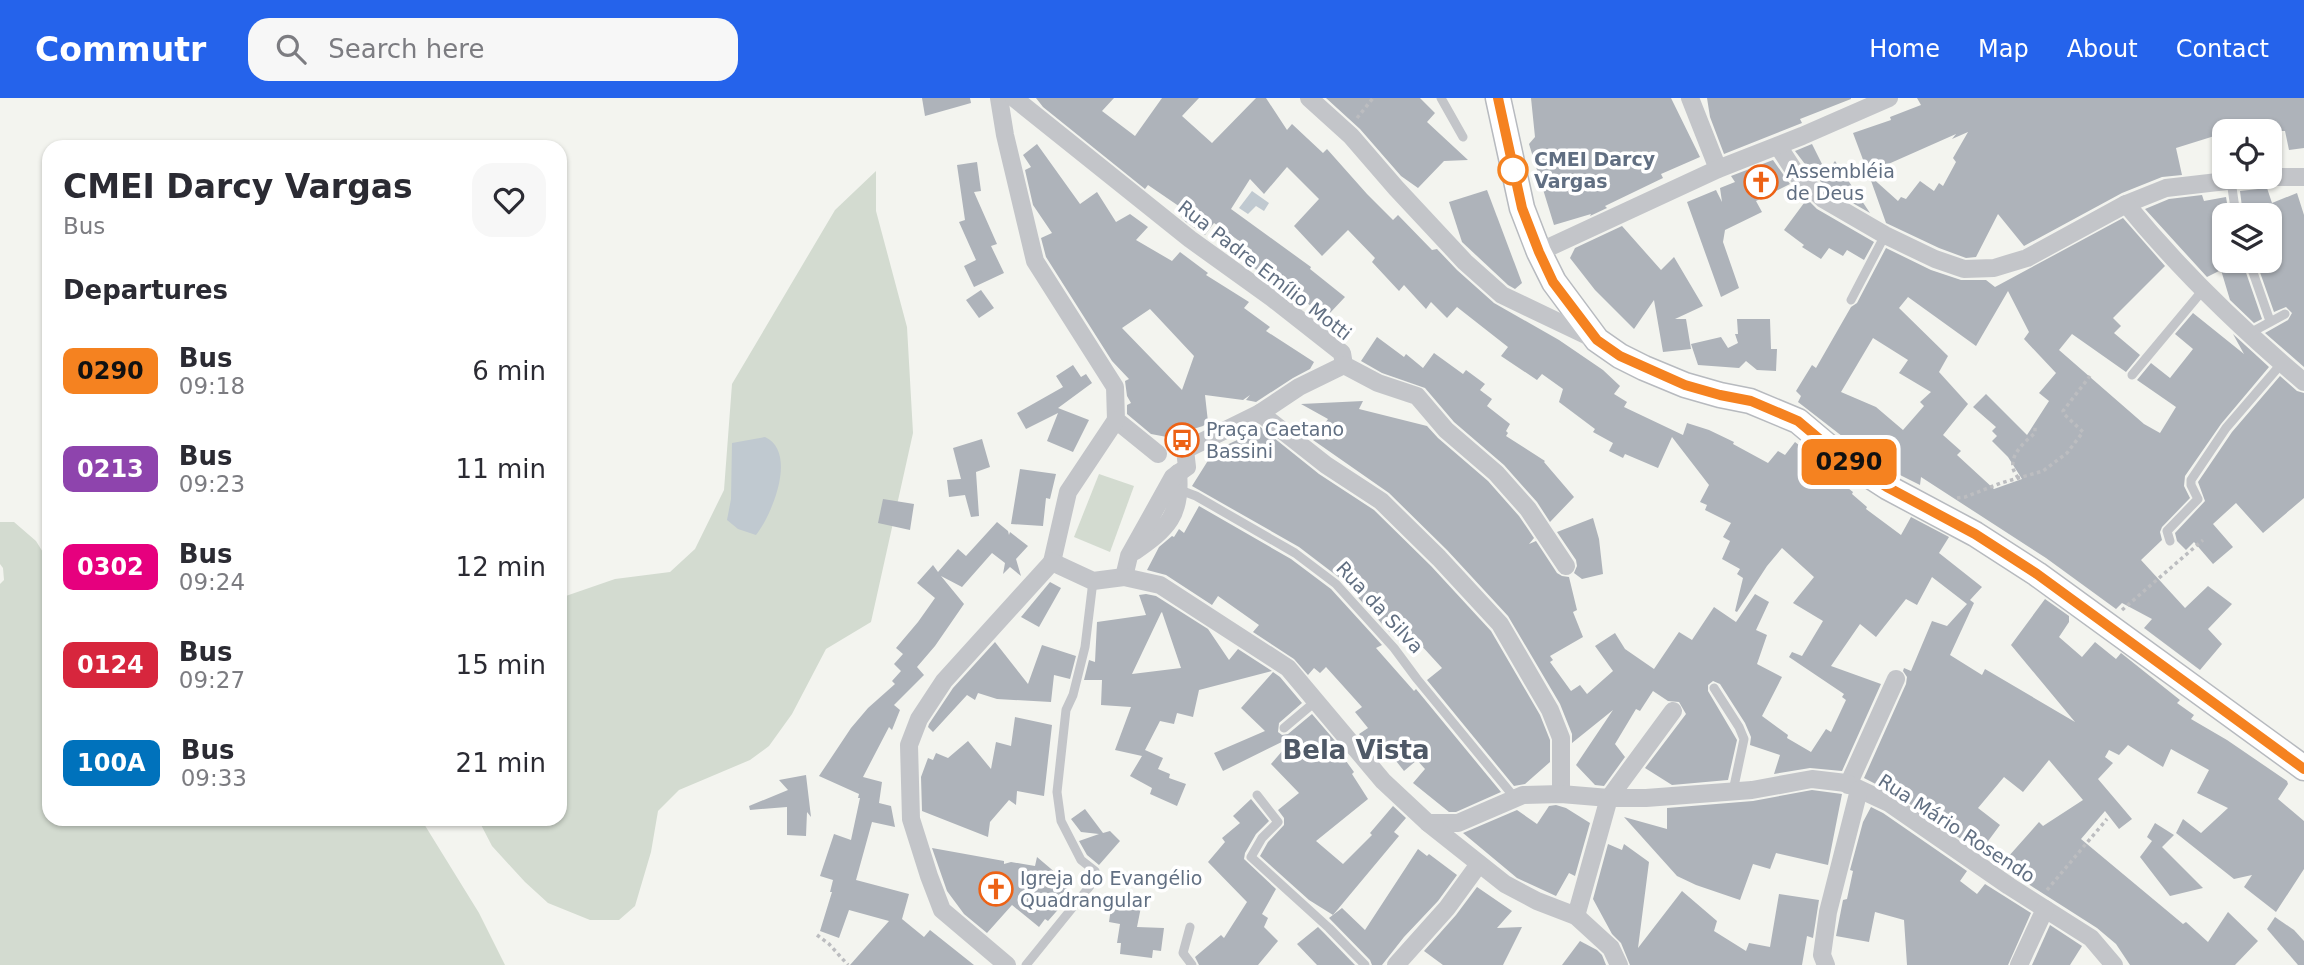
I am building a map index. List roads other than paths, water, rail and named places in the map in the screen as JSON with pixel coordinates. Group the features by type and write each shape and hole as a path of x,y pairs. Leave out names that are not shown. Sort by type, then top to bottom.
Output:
{"main road":[{"path":"1498,98 1522,208 1539,252 1553,282 1597,340 1620,356 1654,372 1720,395 1751,401 1798,421 1842,458 1887,487 1975,534 2037,574 2304,768"}],"street":[{"path":"999,98 1005,135 1035,261 1115,387 1116,420 1068,492 1052,562 944,681 919,719 909,745 911,819 942,910 1007,965"},
{"name":"Rua Padre Emílio Motti","path":"1014,98 1190,239 1342,353 1345,365 1378,383 1417,396 1446,430 1496,473 1528,509 1566,566"},
{"path":"1309,98 1351,136 1465,262 1502,295 1597,340"},
{"path":"1690,98 1718,169"},
{"path":"1539,252 1718,169 1889,98"},
{"path":"1778,146 1797,175 1823,199 1885,235 1964,270 1994,268 2027,258 2126,204 2166,188 2212,183"},
{"path":"2282,178 2303,179"},
{"path":"2126,204 2172,259 2304,382"},
{"path":"1185,450 1260,413 1299,387 1345,365"},
{"path":"1260,413 1326,465 1381,501 1500,624 1550,710 1561,738 1561,794"},
{"path":"1116,420 1158,454 1159,471 1177,480"},
{"path":"1158,454 1173,444 1185,450"},
{"path":"1124,577 1129,555 1187,467 1185,450"},
{"path":"1052,562 1093,581 1124,577 1160,585 1288,668 1383,781 1428,823 1505,884 1537,901 1576,916 1611,948 1619,965"},
{"path":"1826,965 1822,955 1828,912 1854,787 1896,679"},
{"path":"1576,916 1609,798 1673,710"},
{"name":"Rua Mário Rosendo","path":"1428,823 1458,823 1522,795 1646,798 1752,790 1812,779 1854,787 1889,803 2091,939 2114,965"},
{"path":"1396,965 1447,908 1479,864"},
{"path":"2019,965 2040,906"}],"lane":[{"path":"1441,98 1462,137"},
{"path":"1851,300 1885,235"},
{"path":"2253,273 2270,321"},
{"path":"2132,376 2203,290"},
{"path":"2250,333 2285,314"},
{"path":"2170,541 2167,531 2198,497 2191,480 2225,428 2282,363"},
{"name":"Rua da Silva","path":"1177,480 1196,496 1295,553 1336,584 1394,648 1434,701 1515,798"},
{"path":"1026,965 1090,886 1095,871 1082,860 1061,821 1057,792 1066,710 1073,695 1085,647 1093,581"},
{"path":"1714,688 1744,739 1733,791"},
{"path":"1284,728 1316,701"},
{"path":"1257,795 1278,822 1262,838 1251,857 1329,928 1365,965"},
{"path":"1190,927 1183,953 1192,965"}],"place":[{"name":"CMEI Darcy Vargas","path":"1513,170"},
{"name":"Assembléia de Deus","path":"1761,182"},
{"name":"Praça Caetano Bassini","path":"1182,440"},
{"name":"Igreja do Evangélio Quadrangular","path":"996,889"}],"district":[{"name":"Bela Vista","path":"1356,750"}]}
